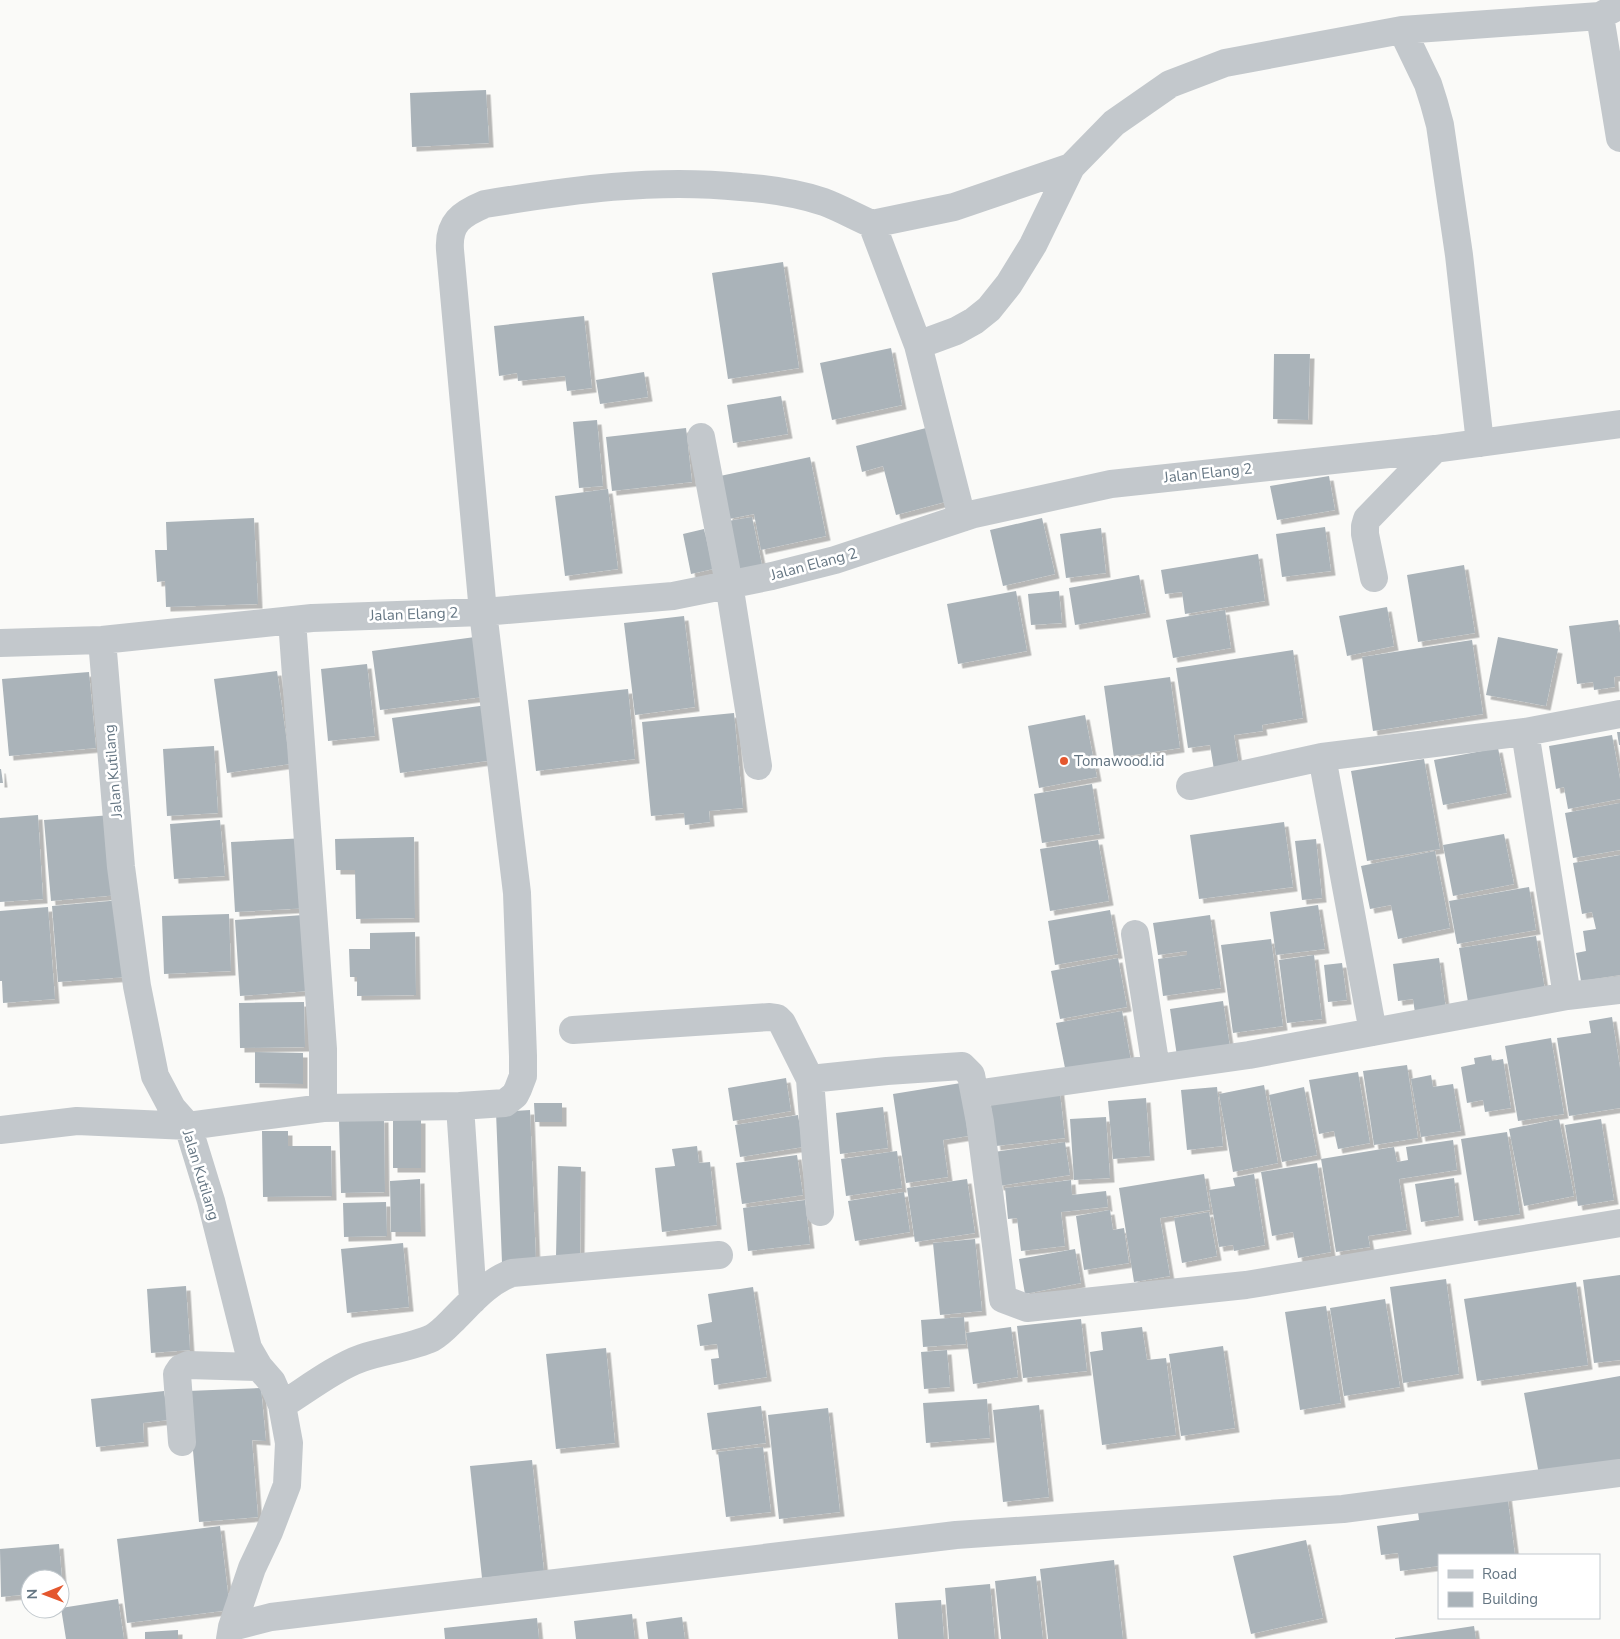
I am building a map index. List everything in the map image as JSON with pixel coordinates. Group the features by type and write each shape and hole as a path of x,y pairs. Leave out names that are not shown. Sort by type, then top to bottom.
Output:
{"street":[{"path":"918,345 974,321 989,309 1009,284 1033,245 1071,167 1114,123 1170,84 1225,63 1402,30 1610,11 1620,138"},
{"path":"1402,30 1428,84 1440,125 1459,255 1480,443"},
{"path":"0,1130 76,1121 188,1126 322,1108 460,1106 505,1103 515,1095 523,1076 524,1056 516,893 483,612 449,238 458,219 485,204 563,191 670,183 708,184 771,190 824,202 872,224 954,208 1071,167"},
{"path":"872,224 918,345 962,518"},
{"name":"Jalan Elang 2","path":"0,643 102,640 312,618 483,612 673,596 772,576 835,560 962,518 1111,484 1435,449 1620,424"},
{"path":"701,437 729,584 758,766"},
{"path":"1374,578 1365,534 1365,526 1368,519 1435,449"},
{"path":"292,620 323,1049 322,1108"},
{"name":"Jalan Kutilang","path":"102,640 121,867 137,986 155,1076 172,1108 188,1126 211,1201 248,1348 259,1367 272,1382 282,1405 289,1443 287,1485 269,1532 252,1568 231,1633"},
{"path":"1190,786 1322,757 1525,732 1620,714"},
{"path":"1525,732 1567,996"},
{"path":"1322,757 1373,1032"},
{"path":"1136,934 1156,1068"},
{"path":"974,1094 1249,1055 1567,996 1620,990"},
{"path":"573,1030 777,1018 782,1023 810,1079 820,1212"},
{"path":"810,1079 962,1066 971,1075 980,1122 1003,1299 1027,1308 1246,1284 1620,1223"},
{"path":"460,1106 473,1300"},
{"path":"282,1405 345,1366 360,1359 432,1338 490,1285 512,1273 719,1255"},
{"path":"182,1442 178,1374 181,1368 188,1365 259,1367"},
{"path":"231,1633 271,1617 956,1535 1343,1509 1620,1473"}],"building":[{"path":"486,90 489,143 412,147 410,93"},
{"path":"783,262 799,368 728,379 712,273"},
{"path":"584,316 592,388 567,391 565,376 518,381 517,373 499,376 494,326"},
{"path":"891,348 902,405 832,420 820,363"},
{"path":"1274,354 1310,354 1308,420 1273,419"},
{"path":"644,372 648,397 600,404 596,380"},
{"path":"781,396 788,434 733,443 727,405"},
{"path":"597,420 603,486 579,488 573,422"},
{"path":"686,428 692,482 612,491 606,437"},
{"path":"926,428 945,502 896,515 883,466 862,472 856,446"},
{"path":"810,457 826,536 761,550 754,514 729,519 720,476"},
{"path":"1329,476 1335,510 1277,520 1270,486"},
{"path":"608,489 618,569 565,576 555,496"},
{"path":"752,517 762,565 738,570 728,521"},
{"path":"254,518 258,604 166,607 165,581 157,582 155,550 167,550 166,522"},
{"path":"1042,518 1055,574 1003,586 990,530"},
{"path":"1325,527 1331,571 1282,577 1276,534"},
{"path":"1101,528 1106,573 1066,578 1060,534"},
{"path":"704,529 713,569 691,574 683,534"},
{"path":"1258,554 1265,601 1185,614 1182,592 1165,594 1161,570"},
{"path":"1464,565 1475,633 1418,642 1407,575"},
{"path":"1139,575 1146,613 1075,625 1069,588"},
{"path":"1016,591 1027,651 958,664 947,604"},
{"path":"1059,591 1062,623 1031,625 1028,594"},
{"path":"1387,607 1394,646 1347,656 1339,616"},
{"path":"1225,610 1231,648 1173,658 1166,620"},
{"path":"684,616 695,707 635,715 624,623"},
{"path":"1618,620 1620,633 1620,676 1614,677 1615,687 1594,690 1593,682 1577,684 1569,626"},
{"path":"475,637 483,697 380,710 372,651"},
{"path":"1498,637 1558,649 1546,706 1486,695"},
{"path":"1472,640 1483,714 1373,731 1362,657"},
{"path":"1293,650 1303,718 1262,725 1263,731 1234,735 1240,772 1215,776 1210,745 1188,748 1176,668"},
{"path":"367,664 375,736 328,741 321,669"},
{"path":"277,671 290,764 227,773 214,679"},
{"path":"89,672 96,748 9,756 2,679"},
{"path":"1170,677 1180,748 1114,758 1104,686"},
{"path":"628,689 635,759 536,771 528,700"},
{"path":"487,705 494,760 400,773 392,718"},
{"path":"734,713 743,808 709,811 710,822 685,825 684,813 651,816 642,722"},
{"name":"Tomawood.id","path":"1085,715 1097,777 1039,788 1028,726"},
{"path":"1617,732 1620,732 1620,745 1619,745"},
{"path":"1612,735 1620,779 1620,799 1568,809 1564,787 1556,789 1549,746"},
{"path":"214,746 218,813 167,816 163,749"},
{"path":"1498,748 1507,793 1443,805 1434,760"},
{"path":"1424,759 1440,849 1367,861 1351,771"},
{"path":"1,769 3,783 0,783"},
{"path":"1092,784 1100,834 1042,843 1034,794"},
{"path":"1620,803 1620,850 1573,858 1565,813"},
{"path":"38,815 43,899 0,902 0,818"},
{"path":"112,815 118,895 51,901 44,820"},
{"path":"220,820 225,876 174,879 170,824"},
{"path":"1284,822 1293,887 1199,899 1190,835"},
{"path":"1504,834 1514,884 1453,896 1443,845"},
{"path":"414,837 415,918 356,919 355,870 336,870 335,839"},
{"path":"306,838 310,908 235,912 231,842"},
{"path":"1316,839 1322,898 1302,900 1295,841"},
{"path":"1098,840 1109,901 1050,911 1040,849"},
{"path":"1435,851 1450,928 1398,939 1391,905 1370,909 1361,866"},
{"path":"1620,855 1620,975 1581,981 1576,953 1586,951 1583,931 1596,929 1592,912 1582,914 1573,863"},
{"path":"1529,887 1536,930 1457,944 1449,901"},
{"path":"121,900 127,977 58,982 52,906"},
{"path":"1318,905 1325,949 1276,955 1270,912"},
{"path":"48,907 55,999 3,1003 2,981 0,981 0,911"},
{"path":"1110,910 1118,954 1055,965 1048,921"},
{"path":"229,914 231,971 164,974 162,916"},
{"path":"303,915 309,991 240,996 235,920"},
{"path":"1210,915 1221,988 1163,996 1158,959 1187,955 1187,951 1158,955 1153,923"},
{"path":"415,932 416,995 357,996 357,977 350,977 349,949 370,949 370,933"},
{"path":"1536,936 1545,990 1468,1002 1459,948"},
{"path":"1271,939 1283,1026 1233,1033 1221,945"},
{"path":"1314,955 1322,1019 1287,1023 1279,960"},
{"path":"1118,958 1127,1007 1060,1019 1051,971"},
{"path":"1439,958 1446,1009 1415,1013 1413,999 1398,1001 1393,964"},
{"path":"1342,963 1347,1000 1328,1002 1324,965"},
{"path":"1223,1001 1230,1047 1177,1056 1170,1009"},
{"path":"304,1002 305,1047 240,1048 239,1003"},
{"path":"1122,1011 1131,1061 1066,1073 1056,1023"},
{"path":"1612,1017 1620,1068 1620,1108 1569,1116 1557,1038 1591,1033 1589,1021"},
{"path":"1551,1038 1564,1114 1518,1121 1505,1046"},
{"path":"255,1052 303,1053 303,1084 255,1083"},
{"path":"1491,1055 1492,1061 1503,1059 1511,1108 1485,1112 1483,1100 1467,1103 1461,1067 1475,1064 1474,1058"},
{"path":"1407,1065 1418,1138 1374,1145 1363,1071"},
{"path":"1358,1072 1370,1143 1338,1149 1334,1131 1319,1134 1309,1080"},
{"path":"1431,1075 1433,1087 1453,1084 1461,1131 1421,1137 1411,1079"},
{"path":"786,1078 791,1111 733,1121 728,1088"},
{"path":"961,1083 968,1136 943,1140 948,1177 906,1183 893,1094"},
{"path":"1059,1084 1065,1138 996,1146 989,1092"},
{"path":"1264,1085 1278,1163 1233,1172 1219,1094"},
{"path":"1217,1087 1223,1146 1187,1150 1181,1090"},
{"path":"1304,1087 1317,1155 1282,1162 1269,1095"},
{"path":"1146,1098 1150,1156 1113,1159 1108,1101"},
{"path":"534,1103 562,1103 562,1122 535,1122"},
{"path":"883,1107 888,1148 840,1154 836,1113"},
{"path":"530,1110 536,1262 502,1263 496,1112"},
{"path":"798,1115 803,1147 740,1157 735,1125"},
{"path":"1106,1117 1110,1178 1074,1180 1070,1119"},
{"path":"384,1118 385,1192 341,1193 339,1120"},
{"path":"393,1119 421,1119 421,1168 393,1168"},
{"path":"1559,1119 1574,1196 1524,1206 1509,1129"},
{"path":"1601,1119 1614,1200 1578,1206 1565,1125"},
{"path":"262,1131 288,1131 288,1146 331,1146 332,1196 263,1197"},
{"path":"1507,1132 1520,1214 1474,1221 1461,1139"},
{"path":"1453,1140 1457,1170 1399,1179 1407,1230 1368,1236 1370,1247 1336,1252 1321,1159 1394,1147 1397,1162 1408,1160 1406,1147"},
{"path":"1065,1142 1070,1175 999,1186 994,1152"},
{"path":"697,1146 699,1163 710,1162 717,1225 662,1232 655,1168 675,1166 672,1149"},
{"path":"897,1151 902,1188 846,1196 841,1159"},
{"path":"797,1155 803,1195 742,1204 736,1163"},
{"path":"1317,1163 1331,1252 1298,1258 1293,1232 1272,1236 1261,1172"},
{"path":"558,1166 581,1167 580,1257 556,1256"},
{"path":"1204,1174 1210,1210 1160,1218 1170,1276 1134,1282 1119,1188"},
{"path":"1254,1174 1265,1245 1234,1251 1233,1245 1219,1247 1209,1190 1235,1186 1233,1178"},
{"path":"1454,1178 1459,1216 1421,1222 1415,1184"},
{"path":"420,1179 421,1232 391,1232 390,1181"},
{"path":"967,1179 975,1233 915,1242 907,1188"},
{"path":"1071,1180 1072,1195 1106,1191 1108,1207 1061,1212 1065,1246 1021,1251 1017,1218 1008,1219 1005,1188"},
{"path":"904,1192 910,1232 855,1241 848,1201"},
{"path":"805,1200 810,1244 748,1251 743,1208"},
{"path":"386,1202 387,1236 344,1237 343,1203"},
{"path":"1110,1210 1113,1230 1124,1228 1129,1263 1084,1270 1076,1216"},
{"path":"1209,1212 1217,1256 1182,1263 1174,1218"},
{"path":"975,1239 982,1311 940,1315 933,1243"},
{"path":"403,1243 409,1307 347,1313 341,1249"},
{"path":"1075,1249 1081,1283 1025,1294 1019,1259"},
{"path":"1620,1275 1620,1360 1594,1363 1583,1280"},
{"path":"1446,1279 1459,1374 1403,1383 1390,1287"},
{"path":"1576,1282 1588,1365 1477,1381 1464,1299"},
{"path":"186,1286 190,1350 151,1353 147,1289"},
{"path":"753,1287 767,1377 714,1385 711,1359 719,1358 717,1344 700,1346 697,1325 712,1322 708,1294"},
{"path":"1385,1299 1400,1387 1344,1396 1330,1308"},
{"path":"1326,1306 1341,1403 1300,1410 1285,1312"},
{"path":"964,1317 966,1344 923,1347 921,1320"},
{"path":"1081,1319 1087,1371 1023,1378 1017,1326"},
{"path":"1011,1327 1018,1377 973,1384 966,1333"},
{"path":"1142,1327 1147,1360 1166,1358 1176,1435 1102,1445 1090,1352 1103,1350 1101,1332"},
{"path":"1223,1346 1235,1428 1181,1436 1169,1354"},
{"path":"606,1348 615,1443 556,1449 546,1354"},
{"path":"947,1350 950,1387 924,1389 921,1352"},
{"path":"1620,1376 1620,1465 1540,1480 1524,1393"},
{"path":"261,1388 266,1441 252,1440 258,1517 199,1522 188,1391"},
{"path":"164,1391 168,1420 143,1423 144,1442 96,1447 91,1399"},
{"path":"987,1399 990,1438 926,1443 923,1403"},
{"path":"1039,1405 1049,1497 1003,1502 993,1410"},
{"path":"761,1406 766,1443 712,1450 707,1413"},
{"path":"828,1408 840,1512 779,1519 768,1415"},
{"path":"763,1447 771,1512 726,1517 718,1452"},
{"path":"532,1460 544,1571 482,1578 470,1466"},
{"path":"1507,1493 1515,1554 1438,1554 1438,1566 1400,1571 1398,1553 1381,1555 1377,1526 1419,1520 1417,1505"},
{"path":"220,1526 230,1610 127,1623 117,1539"},
{"path":"1306,1540 1323,1618 1251,1634 1233,1556"},
{"path":"59,1544 61,1569 20,1569 20,1595 1,1597 0,1549"},
{"path":"1114,1560 1123,1639 1048,1639 1040,1569"},
{"path":"1036,1576 1043,1639 1001,1639 995,1581"},
{"path":"990,1584 995,1639 949,1639 945,1588"},
{"path":"118,1599 124,1639 66,1639 63,1619 70,1619 70,1607"},
{"path":"941,1600 944,1639 898,1639 895,1603"},
{"path":"632,1614 635,1639 576,1639 574,1621"},
{"path":"682,1617 685,1639 648,1639 646,1622"},
{"path":"537,1618 539,1639 445,1639 444,1628"},
{"path":"1474,1626 1476,1639 1395,1639 1395,1638"},
{"path":"178,1630 178,1639 145,1639 145,1632"}],"place":[{"name":"Tomawood.id","path":"1064,761"}]}
